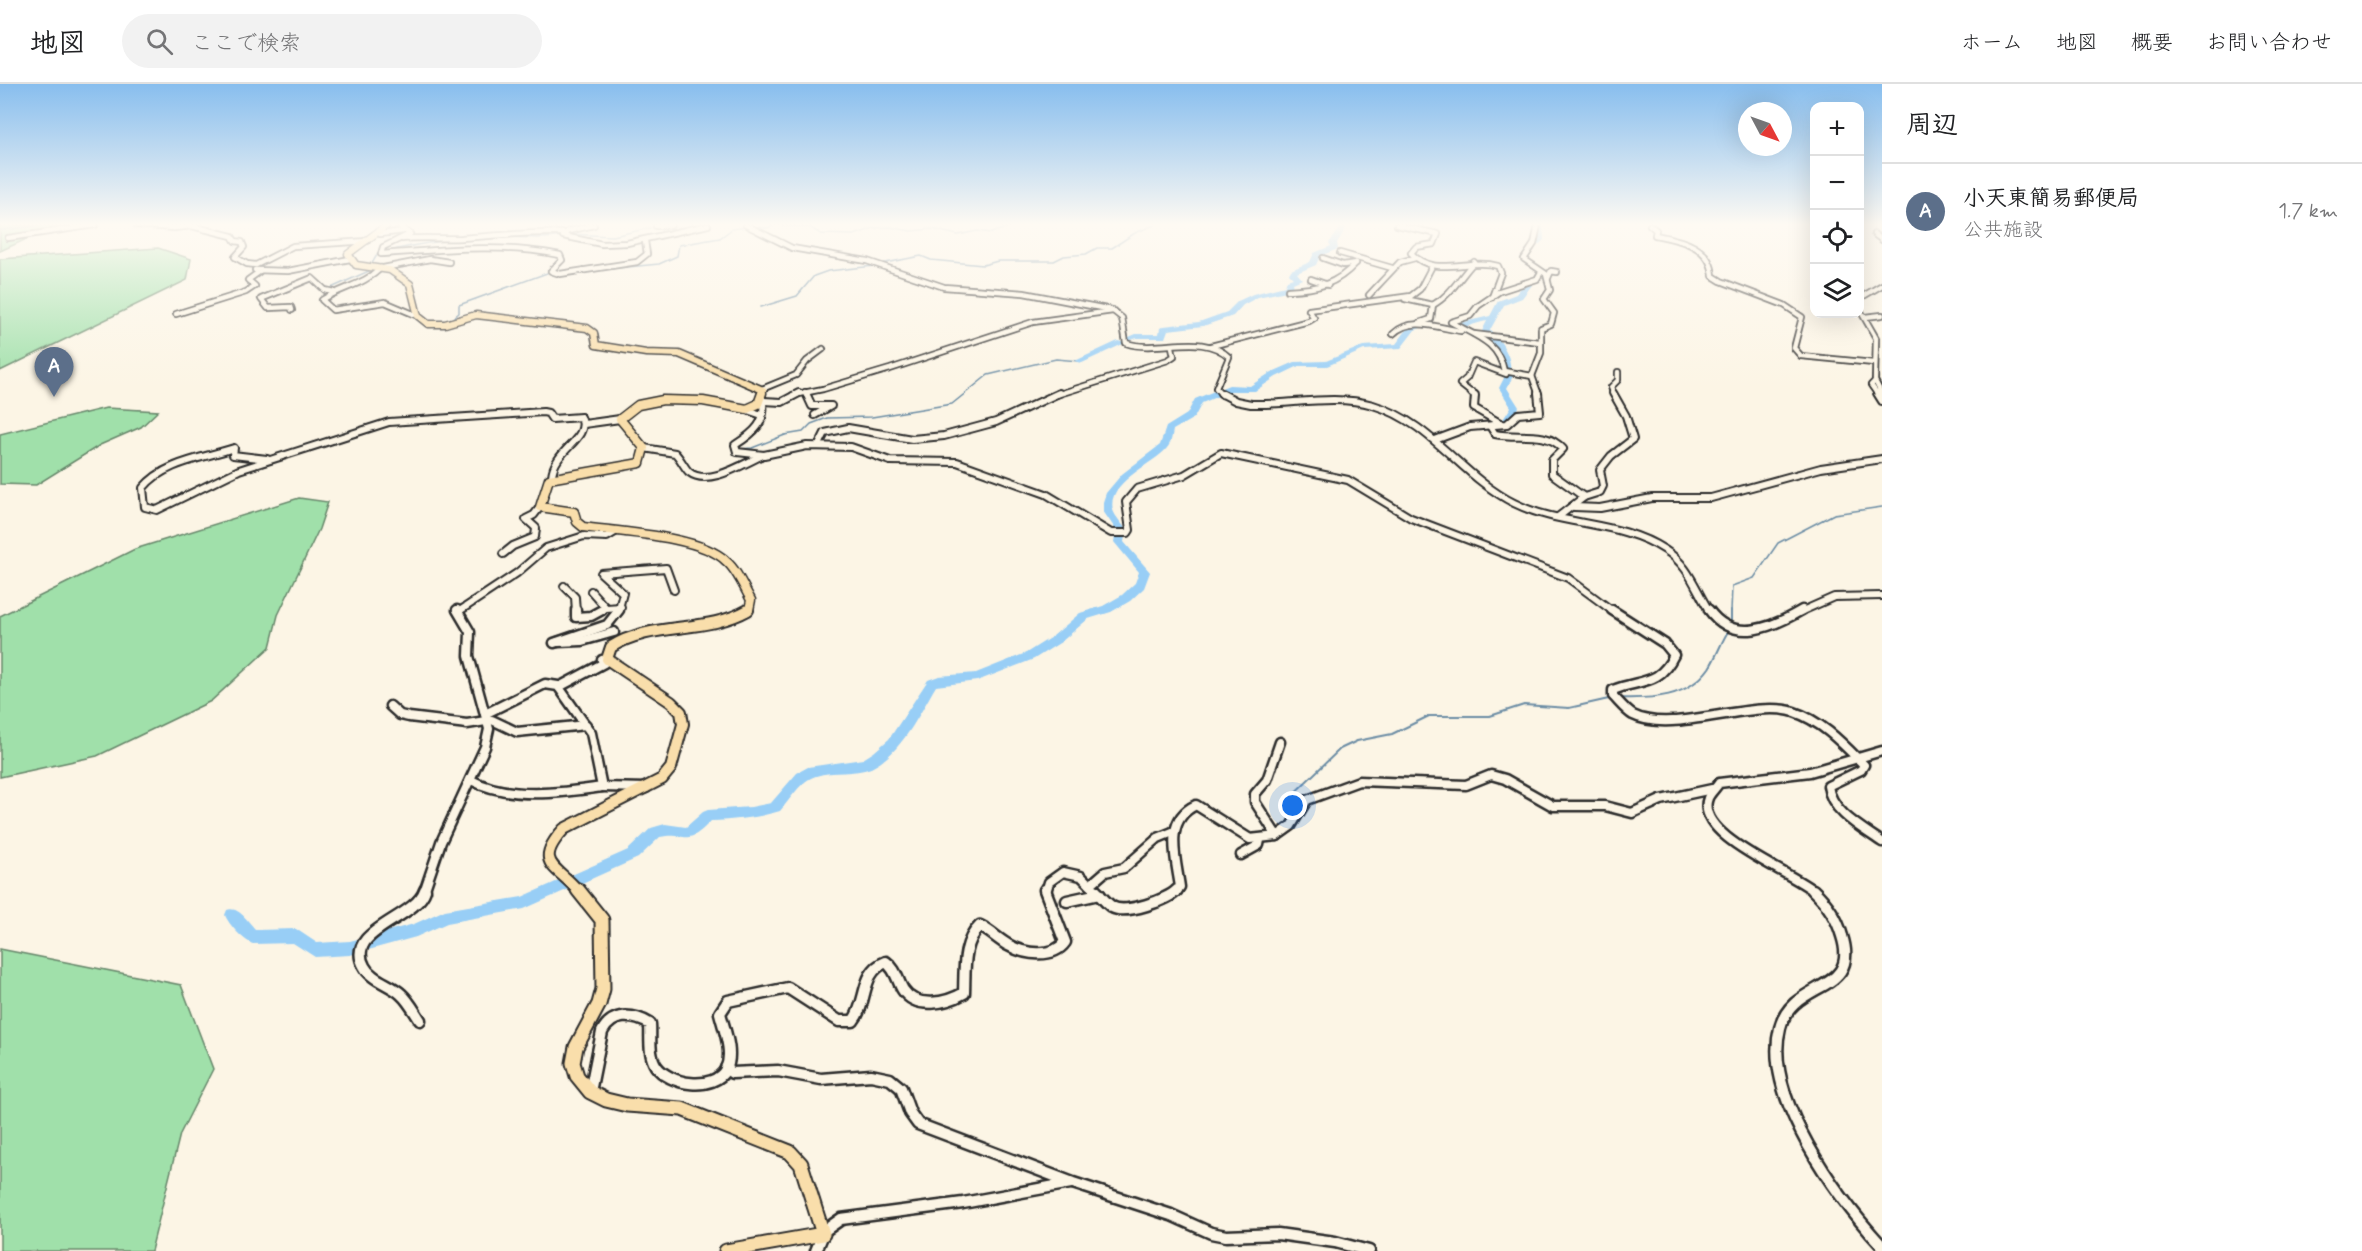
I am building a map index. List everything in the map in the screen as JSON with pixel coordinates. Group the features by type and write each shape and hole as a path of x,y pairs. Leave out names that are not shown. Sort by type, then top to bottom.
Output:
{"main road":[{"path":"403,279 410,285 418,316 433,325 476,315 587,328 594,333 596,345 679,354 700,366 762,389 763,400 755,406 744,409 704,401 652,402 631,409 620,419 629,426 643,451 640,462 633,466 549,479 548,491 540,507 573,512 577,515 577,522 583,527 679,540 718,555 727,561 751,600 749,610 731,621 646,633 616,641 606,653 607,659 681,712 683,724 671,768 662,779 648,788 564,829 552,842 549,855 553,869 571,884 602,920 605,952 603,988 599,1004 576,1047 573,1064 577,1076 590,1092 627,1105 682,1109 789,1152 801,1164 824,1232 726,1251"}],"street":[{"path":"176,314 246,292 255,286 249,279"},
{"path":"292,310 291,307 268,308 261,299 308,279"},
{"path":"314,279 325,290 334,292"},
{"path":"370,279 334,292 322,300 333,310 385,302 418,316"},
{"path":"921,279 944,287 1024,293 1115,311 1122,318 1126,343 1148,349 1211,346 1309,321 1314,318 1309,310 1379,299 1400,299 1432,305 1448,297 1457,279"},
{"path":"1312,279 1328,285"},
{"path":"1288,290 1312,291 1336,279"},
{"path":"1369,295 1385,279"},
{"path":"1400,299 1416,293 1424,279"},
{"path":"1492,298 1497,279"},
{"path":"1507,373 1502,368 1501,356 1494,346 1456,327 1452,321 1470,316 1478,306 1505,289 1536,279"},
{"path":"1435,440 1457,431 1500,423 1507,424 1518,414 1540,412 1541,401 1532,376 1541,353 1541,328 1551,324 1554,313 1544,299 1550,290 1548,279"},
{"path":"1719,279 1736,288 1783,304 1802,317 1794,340 1795,352 1801,356 1874,363"},
{"path":"1864,296 1882,285"},
{"path":"1421,324 1431,319 1432,305"},
{"path":"764,455 737,452 734,448 751,437 761,423 763,400 782,402 794,394 890,369 1033,322 1115,311"},
{"path":"1882,315 1865,318 1882,346"},
{"path":"1393,334 1400,327 1421,324 1525,342 1540,342"},
{"path":"1877,340 1874,363 1875,381 1882,394"},
{"path":"1211,346 1222,349 1229,357 1218,392 1242,404 1326,400 1366,403 1400,414 1435,440 1500,495 1530,510 1631,534 1662,548 1692,576 1709,614 1732,628 1754,632 1762,630 1816,603 1840,596 1882,597"},
{"path":"819,445 825,433 841,428 922,440 980,426 1059,393 1168,360 1174,356 1172,347"},
{"path":"762,389 796,375 807,361 823,349"},
{"path":"1500,423 1474,408 1475,395 1460,384 1472,371 1474,362 1507,373 1532,376"},
{"path":"1558,517 1564,511 1574,507 1584,496 1600,492 1603,486 1600,470 1611,456 1633,439 1627,418 1620,410 1620,401 1611,387 1618,380 1618,372"},
{"path":"1875,381 1871,385 1882,401"},
{"path":"805,392 812,406 831,406 815,415"},
{"path":"744,409 762,416"},
{"path":"267,459 238,457 233,455 234,447 164,470 146,484 142,498 145,507 156,510 226,475 267,459 401,420 543,412 548,413 552,419 581,417 584,424"},
{"path":"584,424 620,419"},
{"path":"1500,423 1490,426 1495,434 1550,438 1560,445 1563,449 1552,460 1552,474 1584,496"},
{"path":"549,479 552,476 553,463 569,448 584,424"},
{"path":"643,451 677,453 688,471 700,476 718,474 764,455 819,445 858,448 890,460 941,461 964,465 1046,494 1104,530 1121,534 1130,530 1126,502 1130,495 1146,484 1183,476 1221,453 1341,478 1359,485 1416,520 1568,578 1631,624 1665,644 1674,655 1669,668 1656,680 1613,690 1613,696 1632,715 1641,719 1670,720 1785,710 1816,723 1858,756 1864,765 1861,770 1828,786 1827,791 1833,802 1847,817 1882,842"},
{"path":"1574,507 1594,510 1658,497 1712,498 1823,467 1854,460 1882,459"},
{"path":"535,537 536,528 526,519 534,515 540,507"},
{"path":"420,1020 400,993 383,984 361,960 364,945 378,928 408,912 423,897 428,874 485,747 489,729 469,656 470,632 457,610 517,573 546,548 584,536 608,537 617,531"},
{"path":"535,537 546,548"},
{"path":"503,554 513,546 535,537"},
{"path":"614,632 582,641 555,642 611,624 620,615 623,594 601,573 666,568 674,590"},
{"path":"564,586 575,597 576,617 591,616 606,608 621,607"},
{"path":"591,591 606,608"},
{"path":"390,706 400,715 467,724 486,717 545,684 559,687 573,679 592,674 604,663 602,660"},
{"path":"559,687 586,725 596,745 602,787"},
{"path":"486,717 517,732 586,725"},
{"path":"1277,836 1255,802 1254,794 1267,780 1280,742"},
{"path":"1882,751 1858,756 1816,771 1719,783 1707,797 1707,810 1722,833 1744,851 1804,882 1822,898 1836,918 1847,953 1846,965 1842,972 1794,1005 1783,1019 1777,1038 1778,1054 1789,1105 1802,1135 1836,1191 1882,1246"},
{"path":"590,1092 596,1075 601,1032 607,1023 626,1015 650,1024 656,1065 669,1079 683,1082 714,1079 726,1068 728,1060 720,1013 728,1000 788,988 839,1021 853,1021 858,1016 872,969 879,963 886,962 894,967 904,992 912,998 928,1003 951,1000 964,993 968,944 974,930 980,926 1008,946 1024,951 1054,952 1063,947 1065,942 1045,890 1049,882 1063,873 1081,876 1112,907 1122,910 1168,899 1177,893 1180,887 1175,831 1178,819 1196,805 1250,839 1260,840 1277,836 1291,826 1307,800 1323,792 1359,781 1466,785 1491,775 1505,779 1553,806 1605,806 1632,813 1661,800 1712,789"},
{"path":"471,780 481,787 495,790 565,791 635,786 648,788"},
{"path":"1089,885 1105,872 1124,868 1158,838 1175,831"},
{"path":"1241,855 1259,845 1260,840"},
{"path":"1067,901 1099,894"},
{"path":"726,1068 732,1073 783,1072 821,1079 857,1075 891,1079 899,1084 904,1093 906,1108 918,1124 1072,1183 1226,1236 1278,1234 1335,1242 1369,1251"},
{"path":"816,1251 824,1232 841,1219 963,1203 1072,1183"}],"green space":[{"path":"0,279 187,279 187,280 0,371"},
{"path":"106,408 158,411 141,427 100,445 36,485 0,484 0,434"},
{"path":"299,498 328,502 319,529 278,615 270,647 211,701 97,756 0,777 0,616 135,549"},
{"path":"0,949 181,985 213,1069 180,1134 151,1251 0,1251"}],"waterway":[{"path":"329,289 350,279"},
{"path":"450,320 459,313 459,305 529,279"},
{"path":"761,307 797,296 811,279"},
{"path":"1128,339 1136,336 1162,336 1164,328 1200,324 1230,314 1248,299 1288,288 1290,282 1297,279"},
{"path":"1492,336 1486,331 1501,303 1519,296 1531,281"},
{"path":"1447,327 1457,327 1490,318"},
{"path":"232,915 253,937 296,936 315,950 350,948 416,930 445,917 524,903 633,854 656,832 665,830 687,833 694,830 708,816 751,813 775,807 802,777 813,771 866,764 894,742 932,683 939,680 977,677 1030,656 1057,639 1084,616 1107,609 1126,598 1140,585 1145,572 1119,542 1121,530 1108,511 1108,502 1117,484 1164,446 1169,429 1191,416 1198,401 1229,388 1252,389 1273,375 1298,364 1327,363 1363,348 1398,346 1415,326 1426,325"},
{"path":"1494,338 1506,360 1507,371"},
{"path":"1079,361 1121,343"},
{"path":"739,449 752,448 785,435 803,432 811,424 827,418 872,417 952,404 988,375 1056,359 1079,361"},
{"path":"1507,421 1515,407 1503,388 1509,376"},
{"path":"1731,612 1732,586 1754,578 1778,543 1834,514 1882,507"},
{"path":"1731,612 1731,624"},
{"path":"1619,698 1668,695 1691,685 1709,668 1729,630"},
{"path":"1283,804 1340,749 1357,741 1392,734 1429,716 1490,716 1524,705 1569,708 1613,698"}],"place":[{"name":"小天東簡易郵便局","path":"54,397"}]}
